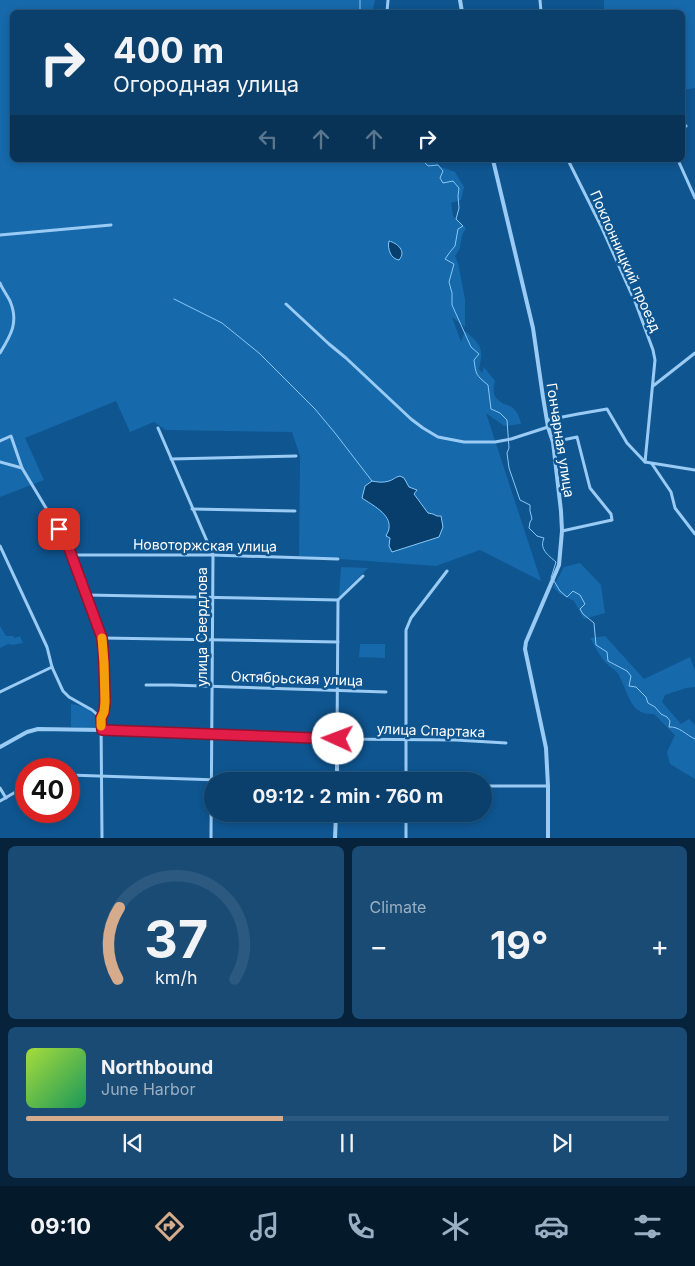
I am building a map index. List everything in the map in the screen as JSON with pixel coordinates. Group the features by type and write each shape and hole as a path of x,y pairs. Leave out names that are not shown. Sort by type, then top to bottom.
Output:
{"street":[{"name":"Гончарная улица","path":"493,162 533,328 548,427 553,442 561,511 560,559 525,649 546,748 548,838"},
{"name":"Поклонницкий проезд","path":"570,162 636,304 653,350 655,360 645,462"},
{"path":"679,162 695,198"},
{"path":"0,235 111,225"},
{"path":"0,283 13,308 14,318 10,336 0,353"},
{"path":"286,304 411,419 438,437 464,442 495,442 548,427"},
{"path":"652,387 695,353"},
{"path":"547,420 608,409 626,443 645,462 695,470"},
{"name":"улица Свердлова","path":"158,428 213,555 211,772"},
{"path":"0,442 11,436 22,468 67,543 102,638 105,702 101,718 102,838"},
{"path":"553,442 577,437 590,488 611,514 612,520 562,531"},
{"path":"171,459 296,456"},
{"path":"0,462 22,468"},
{"path":"652,464 671,492 675,508 695,534"},
{"path":"192,509 295,511"},
{"path":"0,546 47,647 52,667 63,691 101,718"},
{"name":"Новоторжская улица","path":"72,555 213,555 338,559"},
{"path":"406,772 406,630 409,621 447,571"},
{"path":"87,595 338,600 363,576"},
{"path":"337,772 338,600"},
{"path":"102,638 338,642"},
{"path":"0,692 52,667"},
{"name":"Октябрьская улица","path":"146,685 386,692"},
{"name":"улица Спартака","path":"0,747 27,732 36,730 102,730 506,743"},
{"path":"80,775 204,780"},
{"path":"492,786 548,786"},
{"path":"0,788 6,798"},
{"path":"0,801 15,793"},
{"name":"улица Свердлова","path":"211,822 211,838"},
{"path":"335,838 336,822"},
{"path":"406,822 406,838"}],"shaded area":[{"path":"0,0 375,0 372,10 10,10 10,162 437,162 441,167 455,172 464,187 461,200 451,203 453,216 466,228 462,235 460,248 455,256 465,299 465,327 452,317 461,342 465,331 478,343 481,351 479,369 482,373 484,367 495,381 494,392 496,397 500,402 517,412 521,424 504,426 486,413 541,581 480,550 436,566 299,556 300,456 292,432 166,430 154,422 130,432 116,401 25,438 44,480 0,497","holes":["395,477 404,478 409,488 417,490 414,494 428,513 437,516 389,546 388,521 386,517 379,509 362,498 372,481 384,482"]},
{"path":"604,0 695,0 695,88 685,90 685,10 604,10"},
{"path":"389,241 400,248 402,254 399,260 390,253"},
{"path":"400,476 404,478 409,487 417,490 414,494 428,513 441,516 443,527 439,537 392,552 389,546 390,538 386,536 389,528 387,518 380,510 362,498 365,486 372,481 387,482"},
{"path":"580,563 601,585 605,613 584,619 574,601 560,594 553,587 564,567"},
{"path":"341,567 368,568 339,597"},
{"path":"0,626 6,636 13,636 15,638 20,636 23,643 8,644 0,648"},
{"path":"605,636 644,679 690,657 695,671 695,687 665,695 662,702 681,724 689,719 695,725 695,779 670,764 667,752 675,735 654,714 646,714 634,706 617,673 604,661 590,638"},
{"path":"360,644 385,644 385,658 359,657"},
{"path":"71,704 81,706 93,713 99,727 97,729 71,727"}],"waterway":[{"path":"360,0 360,10"},
{"path":"424,162 428,166 438,165 443,171 440,178 443,183 453,181 459,188 459,208 456,219 463,226 458,229 455,246 445,259 454,264 449,282 452,293 452,305 471,347 479,354 474,360 475,369 479,377 488,385 491,409 500,413 507,420 509,468 520,500 530,505 532,519 529,528 537,536 544,538 543,549 556,562 551,578"},
{"path":"174,299 222,323 259,353 315,409 372,481"},
{"path":"554,581 560,591 567,597 573,591 580,595 585,604 580,609 594,623 596,645 607,652 608,661 627,671 631,676 629,686 636,687 646,697 648,703 667,717 670,721 669,727 679,729 695,739"}],"slow traffic":[{"path":"101,726 105,702 102,638"}],"route":[{"path":"59,529 80,575 102,638 105,702 101,718 102,730 338,739"}]}
